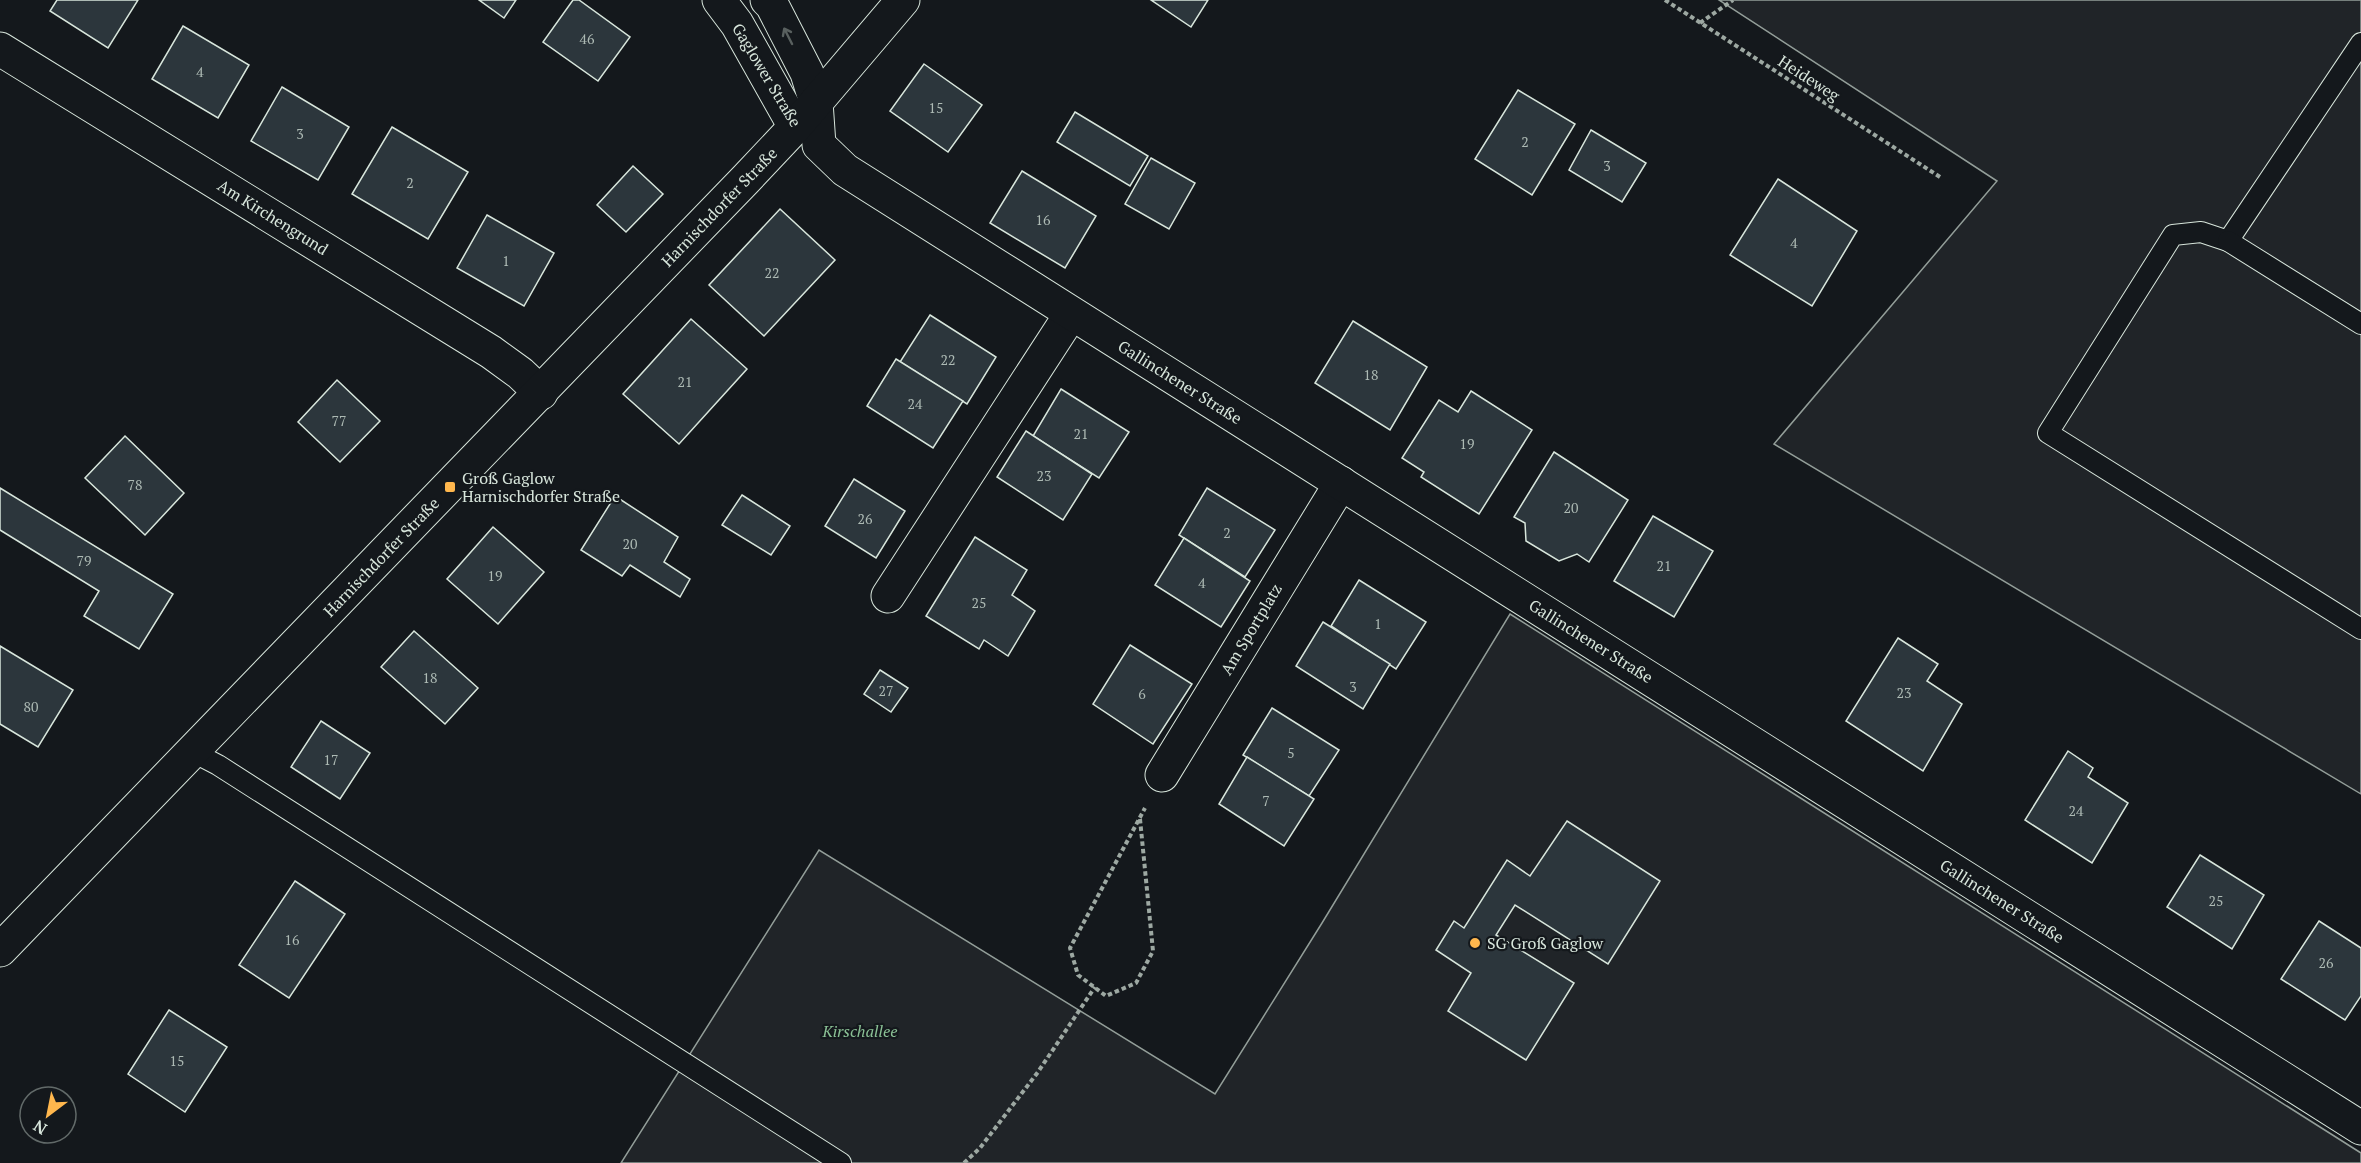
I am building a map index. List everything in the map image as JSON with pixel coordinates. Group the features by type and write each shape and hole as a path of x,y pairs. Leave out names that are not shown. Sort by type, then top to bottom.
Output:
{"street":[{"name":"Gaglower Straße","path":"719,0 813,141"},
{"name":"Gaglower Straße","path":"767,0 772,5 807,73 816,102"},
{"name":"Harnischdorfer Straße","path":"0,950 541,393 813,141 816,102 903,0"},
{"name":"Am Kirchengrund","path":"0,49 491,352 520,373 541,393"},
{"name":"Gallinchener Straße","path":"813,141 845,170 2361,1128"},
{"path":"888,596 1071,314"},
{"name":"Am Sportplatz","path":"1162,775 1341,483"}],"lane":[{"path":"2228,241 2361,43"},
{"path":"2361,324 2228,241 2201,232 2173,235 2048,433 2361,629"},
{"path":"193,752 218,765 841,1163"}],"path":[{"name":"Heideweg","path":"1665,0 1940,177"},
{"path":"1700,23 1733,0"},
{"path":"1140,819 1153,951 1136,984 1106,996 1078,975 1070,948 1162,775"},
{"path":"964,1163 980,1148 1038,1072 1095,987"}],"green space":[{"path":"1719,0 2361,0 2361,794 1774,444 1997,181"},
{"name":"Kirschallee","path":"1510,614 2361,1153 2361,1163 621,1163 819,850 1215,1094"}],"building":[{"path":"57,0 138,0 108,48 50,11"},
{"path":"479,0 516,0 504,18"},
{"path":"573,0 579,0 630,37 598,81 543,42"},
{"path":"1151,0 1208,0 1191,27"},
{"path":"183,26 249,65 218,118 152,79"},
{"path":"924,64 982,105 948,152 890,111"},
{"path":"282,87 349,127 318,180 251,141"},
{"path":"1518,90 1575,124 1532,195 1475,159"},
{"path":"1075,112 1148,156 1130,186 1057,142"},
{"path":"392,127 468,172 428,239 352,194"},
{"path":"1591,130 1646,163 1622,202 1569,170"},
{"path":"1151,158 1195,183 1169,229 1125,204"},
{"path":"633,166 663,194 626,232 597,205"},
{"path":"1022,171 1096,216 1065,268 990,223"},
{"path":"1778,179 1857,231 1812,306 1730,255"},
{"path":"780,209 835,260 764,336 709,285"},
{"path":"487,215 554,253 524,306 457,268"},
{"path":"930,315 996,357 967,404 900,362"},
{"path":"691,319 747,369 679,444 623,394"},
{"path":"1353,321 1427,367 1390,430 1315,383"},
{"path":"896,359 963,401 933,448 867,406"},
{"path":"337,380 380,421 340,462 298,422"},
{"path":"1061,389 1129,432 1099,478 1033,436"},
{"path":"1471,391 1532,430 1479,514 1421,477 1424,472 1402,458 1439,400 1458,412"},
{"path":"1026,431 1092,474 1063,520 997,477"},
{"path":"125,436 184,493 145,535 85,478"},
{"path":"1554,452 1628,500 1589,562 1577,554 1559,561 1526,541 1525,523 1514,517"},
{"path":"854,479 905,511 876,558 825,526"},
{"path":"0,488 173,594 139,649 84,616 99,591 0,530"},
{"path":"1207,488 1275,530 1245,577 1179,535"},
{"path":"742,495 790,526 771,555 722,525"},
{"path":"615,496 678,537 664,562 690,579 680,597 630,565 622,576 581,550"},
{"path":"1653,516 1713,551 1674,617 1614,581"},
{"path":"493,527 544,572 498,624 447,579"},
{"path":"975,537 1027,570 1012,595 1035,611 1008,656 984,640 979,649 926,616"},
{"path":"1184,538 1250,581 1221,627 1155,585"},
{"path":"1359,580 1426,622 1396,669 1331,626"},
{"path":"1323,622 1390,664 1363,709 1296,666"},
{"path":"414,631 478,688 445,724 381,667"},
{"path":"1898,638 1938,664 1927,681 1962,704 1923,771 1846,721"},
{"path":"1130,645 1192,684 1153,744 1093,704"},
{"path":"0,646 73,690 38,747 0,724"},
{"path":"880,670 908,688 891,712 864,694"},
{"path":"1272,708 1339,750 1309,796 1243,755"},
{"path":"321,721 370,753 340,799 291,767"},
{"path":"2068,751 2093,768 2088,777 2128,803 2092,863 2025,820"},
{"path":"1247,757 1314,799 1284,846 1219,804"},
{"name":"SG Groß Gaglow","path":"1567,821 1660,881 1608,964 1515,905 1496,935 1574,983 1526,1060 1448,1011 1471,973 1436,950 1454,921 1464,928 1507,860 1530,876"},
{"path":"2200,855 2264,895 2232,949 2167,907"},
{"path":"295,881 345,914 289,998 239,965"},
{"path":"2319,921 2361,948 2361,996 2345,1020 2281,979"},
{"path":"169,1010 227,1047 185,1112 128,1074"}],"place":[{"name":"Groß Gaglow Harnischdorfer Straße","path":"450,487"},
{"name":"SG Groß Gaglow","path":"1475,943"}]}
